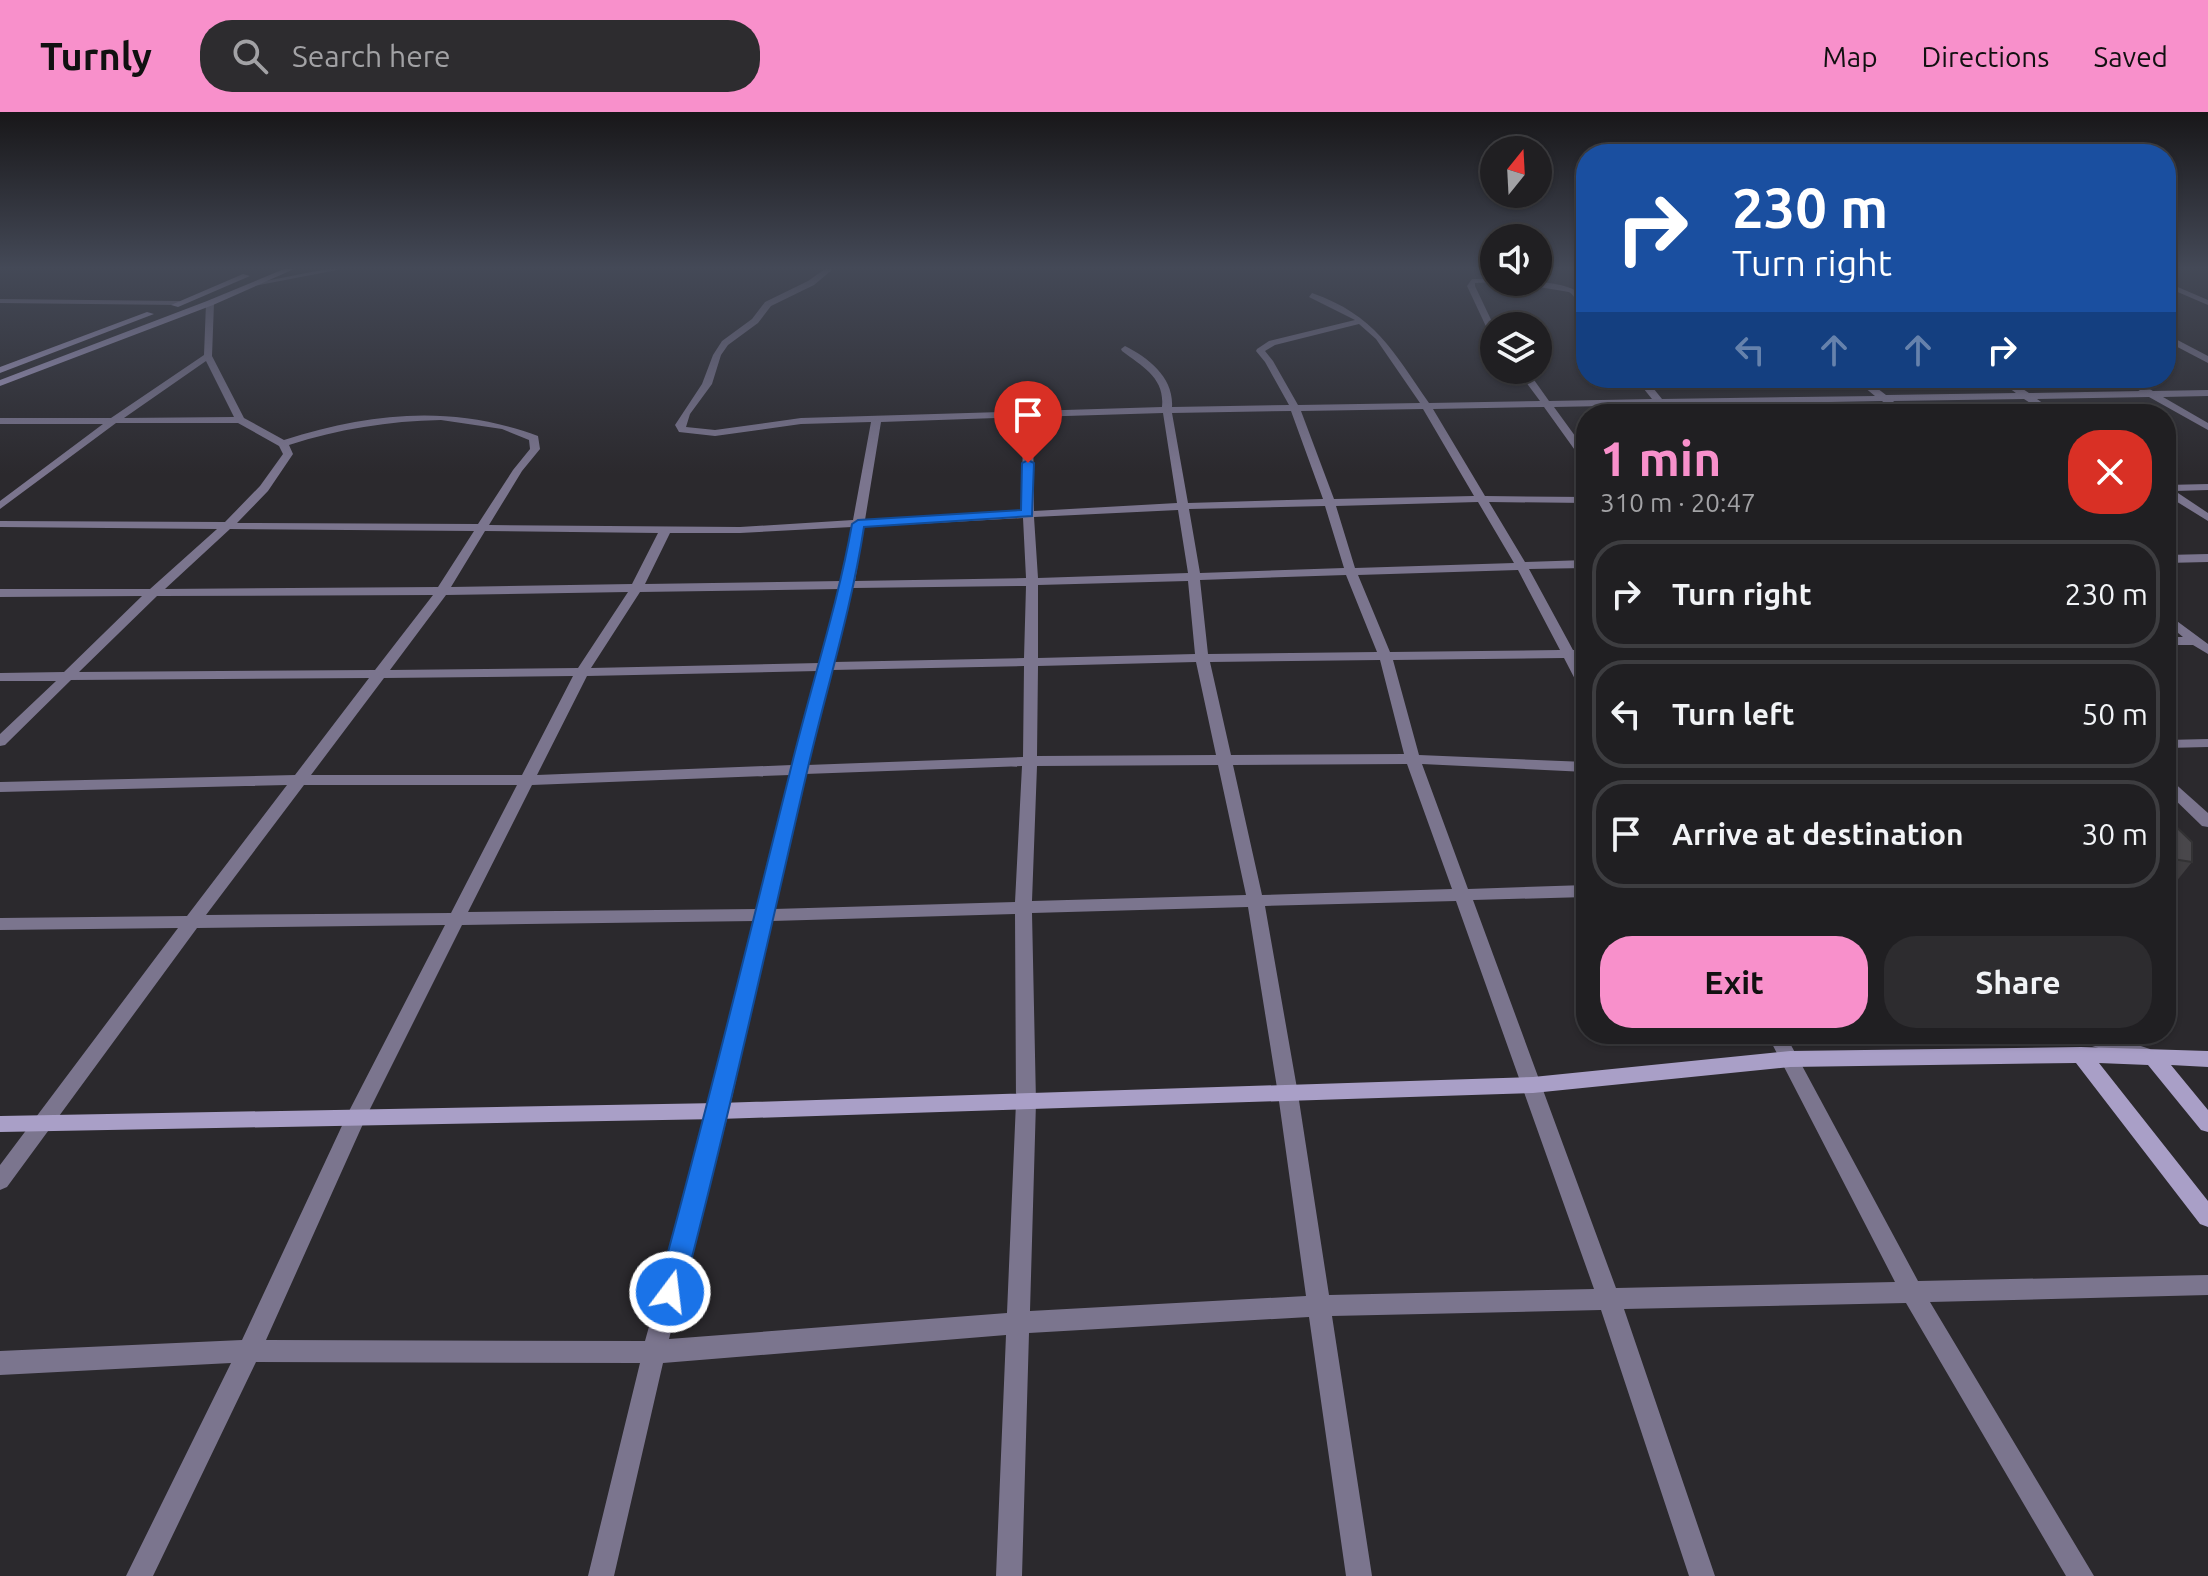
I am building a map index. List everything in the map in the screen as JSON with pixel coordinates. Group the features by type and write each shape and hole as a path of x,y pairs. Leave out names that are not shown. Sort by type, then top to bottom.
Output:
{"street":[{"path":"0,370 87,337"},
{"path":"0,383 120,337"},
{"path":"209,337 208,356 240,420"},
{"path":"733,337 717,355 707,384 680,425 688,433 715,433 801,421 876,421 1028,413 1883,396 2208,393"},
{"path":"1298,337 1262,347 1260,351 1269,361 1295,408 1330,503 1351,573 1385,655 1413,759 1609,1299 1702,1576"},
{"path":"1379,337 1426,405 1521,565 1576,668"},
{"path":"2176,343 2208,360"},
{"path":"2176,347 2208,346"},
{"path":"1125,349 1165,380 1170,392 1167,410 1194,576 1202,658 1255,899 1288,1094 1359,1576"},
{"path":"0,506 114,420 208,356"},
{"path":"1533,384 1576,444"},
{"path":"1648,388 1661,404"},
{"path":"1872,388 1892,404"},
{"path":"2014,388 2037,404"},
{"path":"2140,388 2168,404"},
{"path":"2176,409 2208,427"},
{"path":"1009,1576 1026,1102 1023,905 1030,761 1032,582 1028,413"},
{"path":"0,1181 442,591 518,470 535,449 534,438 514,429 445,417 348,426 316,432 283,444"},
{"path":"0,421 240,420 283,444 288,454 282,466 229,524 155,591 0,742"},
{"path":"601,1576 654,1352 719,1111 798,771 848,584 876,421"},
{"path":"2176,489 2208,487"},
{"path":"2176,496 2208,518"},
{"path":"0,524 740,530 1183,506 1576,500"},
{"path":"139,1576 249,1351 357,1115 582,672 637,587 666,529"},
{"path":"2176,559 2208,558"},
{"path":"0,593 442,591 1032,582 1576,564"},
{"path":"2176,623 2202,640 2208,650"},
{"path":"2176,641 2202,640"},
{"path":"0,677 582,672 1030,661 1576,654"},
{"path":"2176,744 2208,743"},
{"path":"0,787 300,780 528,780 1030,761 1413,759 1576,767"},
{"path":"2176,792 2208,822"},
{"path":"0,924 765,915 1023,905 1576,891"},
{"path":"1782,1044 1913,1294 2081,1576"},
{"path":"2081,1055 2091,1044"},
{"path":"2117,1044 2153,1057 2208,1124"},
{"path":"0,1124 357,1115 719,1111 1288,1094 1533,1085 1790,1059 2081,1055 2208,1059"},
{"path":"2081,1055 2208,1217"},
{"path":"0,1363 249,1351 654,1352 1017,1323 1318,1306 2208,1285"}],"building":[{"path":"2176,827 2192,842 2192,862 2176,860"}],"route":[{"path":"670,1292 719,1111 798,771 848,584 858,524 1028,513 1028,463"}]}
